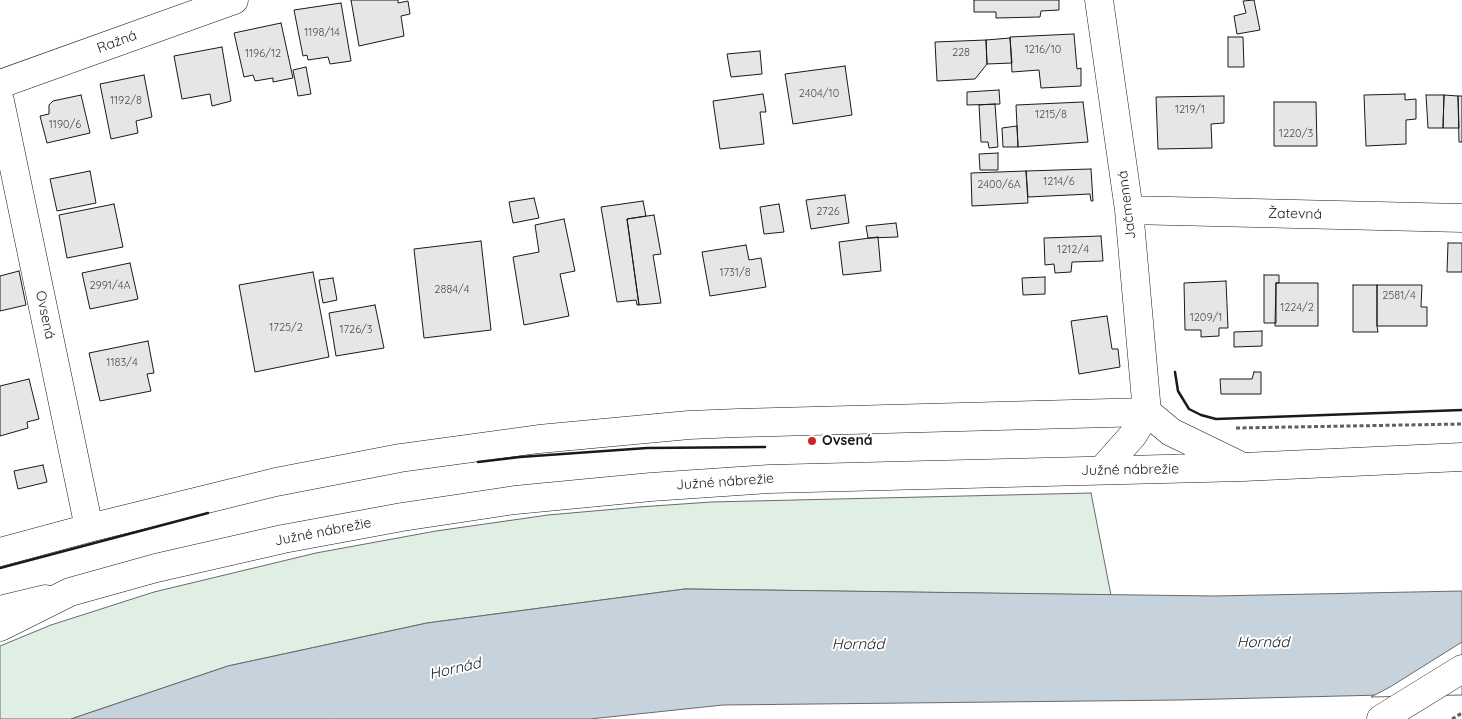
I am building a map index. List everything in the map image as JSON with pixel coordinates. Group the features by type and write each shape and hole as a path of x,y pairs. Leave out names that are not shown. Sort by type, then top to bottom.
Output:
{"main road":[{"name":"Ražná","path":"0,84 234,0"},
{"name":"Jačmenná","path":"1099,0 1129,210 1147,412"},
{"name":"Ovsená","path":"0,101 89,528"},
{"name":"Žatevná","path":"1129,210 1462,218"},
{"path":"1102,470 1133,435 1147,412"},
{"path":"0,552 89,528 286,480 400,458 539,439 718,424 1147,412 1171,432 1243,467"},
{"name":"Južné nábrežie","path":"0,610 156,568 283,539 402,517 515,500 651,487 769,479 1243,467 1462,457"},
{"path":"0,627 70,592"},
{"path":"1381,719 1462,669"}],"path":[{"path":"1452,719 1462,713"}],"green space":[{"path":"1091,493 1111,595 685,589 427,623 228,666 71,719 0,719 0,646 51,625 154,592 316,553 436,531 548,515 639,507 711,502"}],"water":[{"name":"Hornád","path":"685,589 1214,596 1462,591 1462,693 1180,700 723,705 590,719 71,719 228,666 427,623"}],"pier":[{"path":"1462,642 1462,695 1371,697 1390,687"}],"building":[{"path":"351,0 398,0 398,3 408,1 410,14 401,16 404,36 359,46"},
{"path":"974,0 1059,0 1059,10 1041,11 1040,17 996,18 996,12 974,12"},
{"path":"1254,0 1260,30 1237,34 1234,16 1246,13 1243,1"},
{"path":"341,3 351,61 330,64 328,57 308,60 307,55 303,56 294,10"},
{"path":"281,23 293,78 273,82 273,78 255,81 253,75 244,77 234,33"},
{"path":"1074,34 1077,69 1081,68 1081,86 1041,88 1039,70 1012,72 1010,37"},
{"path":"1228,37 1243,37 1244,67 1228,67"},
{"path":"1010,38 1012,63 987,64 986,40"},
{"path":"986,40 987,64 975,79 937,81 935,42"},
{"path":"222,47 231,101 212,106 210,94 182,99 174,56"},
{"path":"760,51 762,74 731,77 727,54"},
{"path":"845,66 852,115 793,124 785,74"},
{"path":"306,67 311,94 298,96 293,70"},
{"path":"144,75 152,117 136,121 138,133 111,139 100,84"},
{"path":"999,90 1000,104 967,105 967,92"},
{"path":"763,94 766,112 760,112 764,144 720,149 713,101"},
{"path":"1405,94 1405,100 1416,99 1416,119 1406,120 1406,144 1366,146 1364,95"},
{"path":"81,95 90,133 47,143 40,116 49,114 49,105 53,101"},
{"path":"1426,95 1444,95 1443,128 1428,128"},
{"path":"1444,95 1458,96 1459,128 1443,128"},
{"path":"1224,96 1224,123 1211,124 1212,148 1158,149 1156,97"},
{"path":"1458,96 1462,96 1462,142 1459,142"},
{"path":"1083,102 1088,142 1018,147 1016,105"},
{"path":"1274,102 1316,102 1317,146 1274,146"},
{"path":"995,104 998,147 989,148 988,142 981,142 979,105"},
{"path":"1017,126 1018,147 1003,147 1002,128"},
{"path":"998,153 998,170 980,170 979,154"},
{"path":"1091,169 1093,201 1091,201 1090,194 1028,197 1026,171"},
{"path":"90,171 96,203 57,211 50,179"},
{"path":"1026,171 1028,203 972,206 971,173"},
{"path":"845,195 849,223 811,229 806,200"},
{"path":"534,198 539,218 513,223 509,202"},
{"path":"643,201 646,216 627,219 639,305 637,305 636,300 617,302 601,207"},
{"path":"114,204 123,247 67,258 59,215"},
{"path":"779,204 784,232 764,234 760,207"},
{"path":"654,215 661,254 653,255 661,303 639,305 627,219"},
{"path":"564,219 575,271 560,274 569,316 524,325 513,257 539,252 535,225"},
{"path":"896,223 898,237 868,238 866,226"},
{"path":"1101,236 1103,261 1072,262 1071,272 1055,273 1054,264 1045,265 1044,238"},
{"path":"878,237 881,271 843,275 839,242"},
{"path":"481,241 491,330 424,338 414,249"},
{"path":"1448,243 1462,243 1462,272 1447,272"},
{"path":"746,245 749,260 761,258 766,287 710,296 702,252"},
{"path":"130,263 138,299 90,309 82,273"},
{"path":"19,271 26,305 0,311 0,276"},
{"path":"313,272 329,357 255,372 239,285"},
{"path":"1264,275 1279,275 1279,283 1276,283 1276,323 1264,323"},
{"path":"1045,277 1045,294 1023,295 1022,278"},
{"path":"333,278 337,300 323,303 319,280"},
{"path":"1226,281 1228,328 1219,328 1219,336 1201,337 1201,330 1185,330 1184,283"},
{"path":"1276,283 1318,283 1318,326 1275,326"},
{"path":"1353,285 1377,285 1378,332 1353,332"},
{"path":"1377,285 1422,285 1421,307 1427,307 1427,326 1377,326"},
{"path":"375,305 384,348 336,356 329,313"},
{"path":"1107,316 1112,349 1118,349 1120,367 1079,374 1071,321"},
{"path":"1262,331 1262,346 1234,347 1234,332"},
{"path":"148,341 154,373 147,374 151,391 100,401 89,353"},
{"path":"1254,372 1261,372 1261,394 1221,394 1220,379 1252,379"},
{"path":"29,379 39,419 27,422 28,428 0,436 0,386"},
{"path":"43,465 47,482 18,489 14,471"}],"wall":[{"path":"1175,372 1178,391 1189,409 1216,419 1462,410"},
{"path":"478,462 520,457 647,448 765,447"},
{"path":"0,568 208,513"}],"place":[{"name":"Ovsená","path":"812,441"}]}
